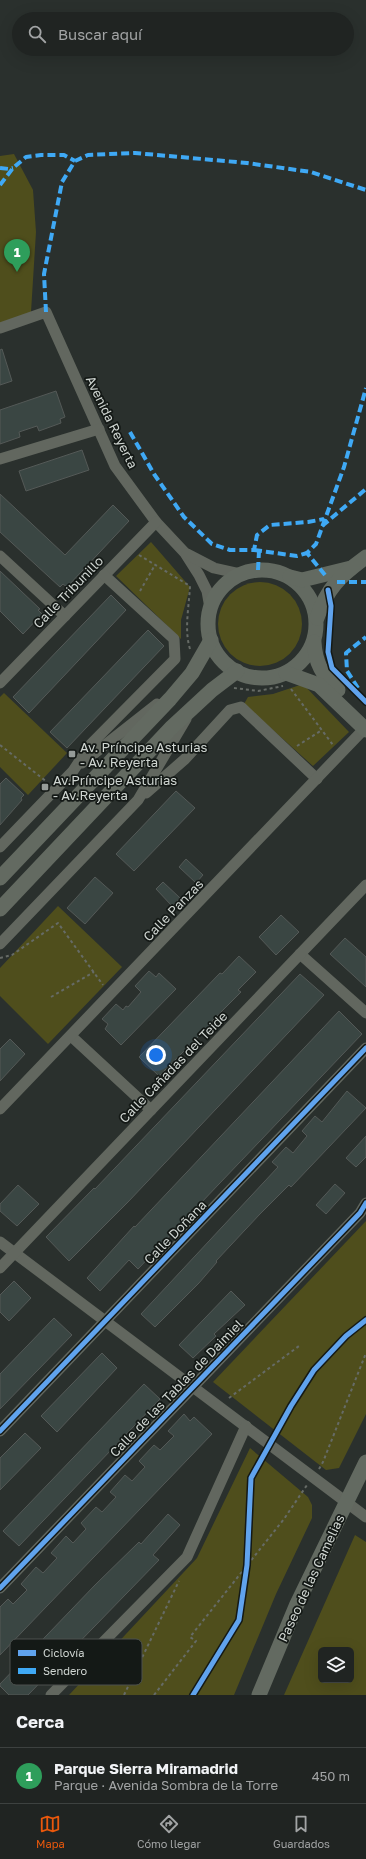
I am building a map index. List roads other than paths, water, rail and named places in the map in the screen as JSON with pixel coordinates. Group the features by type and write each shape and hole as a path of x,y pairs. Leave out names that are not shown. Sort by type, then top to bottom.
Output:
{"street":[{"name":"Avenida Reyerta","path":"0,328 46,312 115,466 156,522 185,553 207,591 210,608"},
{"path":"0,459 98,430"},
{"name":"Calle Tribunillo","path":"0,683 156,522"},
{"name":"Avenida Reyerta","path":"185,553 214,568 241,574"},
{"path":"0,556 65,616"},
{"path":"317,618 328,590 352,568 366,558"},
{"path":"290,577 303,587 312,602 317,618 317,630 314,642 307,655 298,665 286,673 270,677 253,677 237,671 226,663 217,652 211,640 209,625 211,601 220,588 229,580 241,574 258,570 274,571 302,580 352,568"},
{"path":"73,771 91,744 175,659 174,639 104,575"},
{"path":"0,878 188,678 200,661 211,640"},
{"path":"314,642 315,657 325,678 366,726"},
{"path":"0,909 172,727 221,682 237,671"},
{"path":"286,673 318,686 366,726"},
{"path":"0,847 73,771 97,751 125,731 188,678"},
{"path":"0,944 138,800 185,759 230,710 240,707 318,779"},
{"path":"138,800 192,710"},
{"name":"Calle Panzas","path":"0,1109 318,779 366,726"},
{"name":"Calle Cañadas del Teide","path":"0,1268 366,885"},
{"path":"300,954 366,1013"},
{"path":"71,1036 152,1110"},
{"name":"Calle Doñana","path":"0,1431 366,1048"},
{"name":"Calle de las Tablas de Daimiel","path":"0,1588 360,1213 366,1203"},
{"path":"0,1242 366,1517"},
{"path":"106,1639 186,1557 246,1426"},
{"name":"Paseo de las Camelias","path":"259,1695 297,1604 366,1462"},
{"path":"52,1695 62,1685"}],"place":[{"name":"Parque Sierra Miramadrid","path":"17,272"},
{"name":"Av. Príncipe Asturias - Av. Reyerta","path":"72,754"},
{"name":"Av.Príncipe Asturias - Av.Reyerta","path":"45,787"}]}
